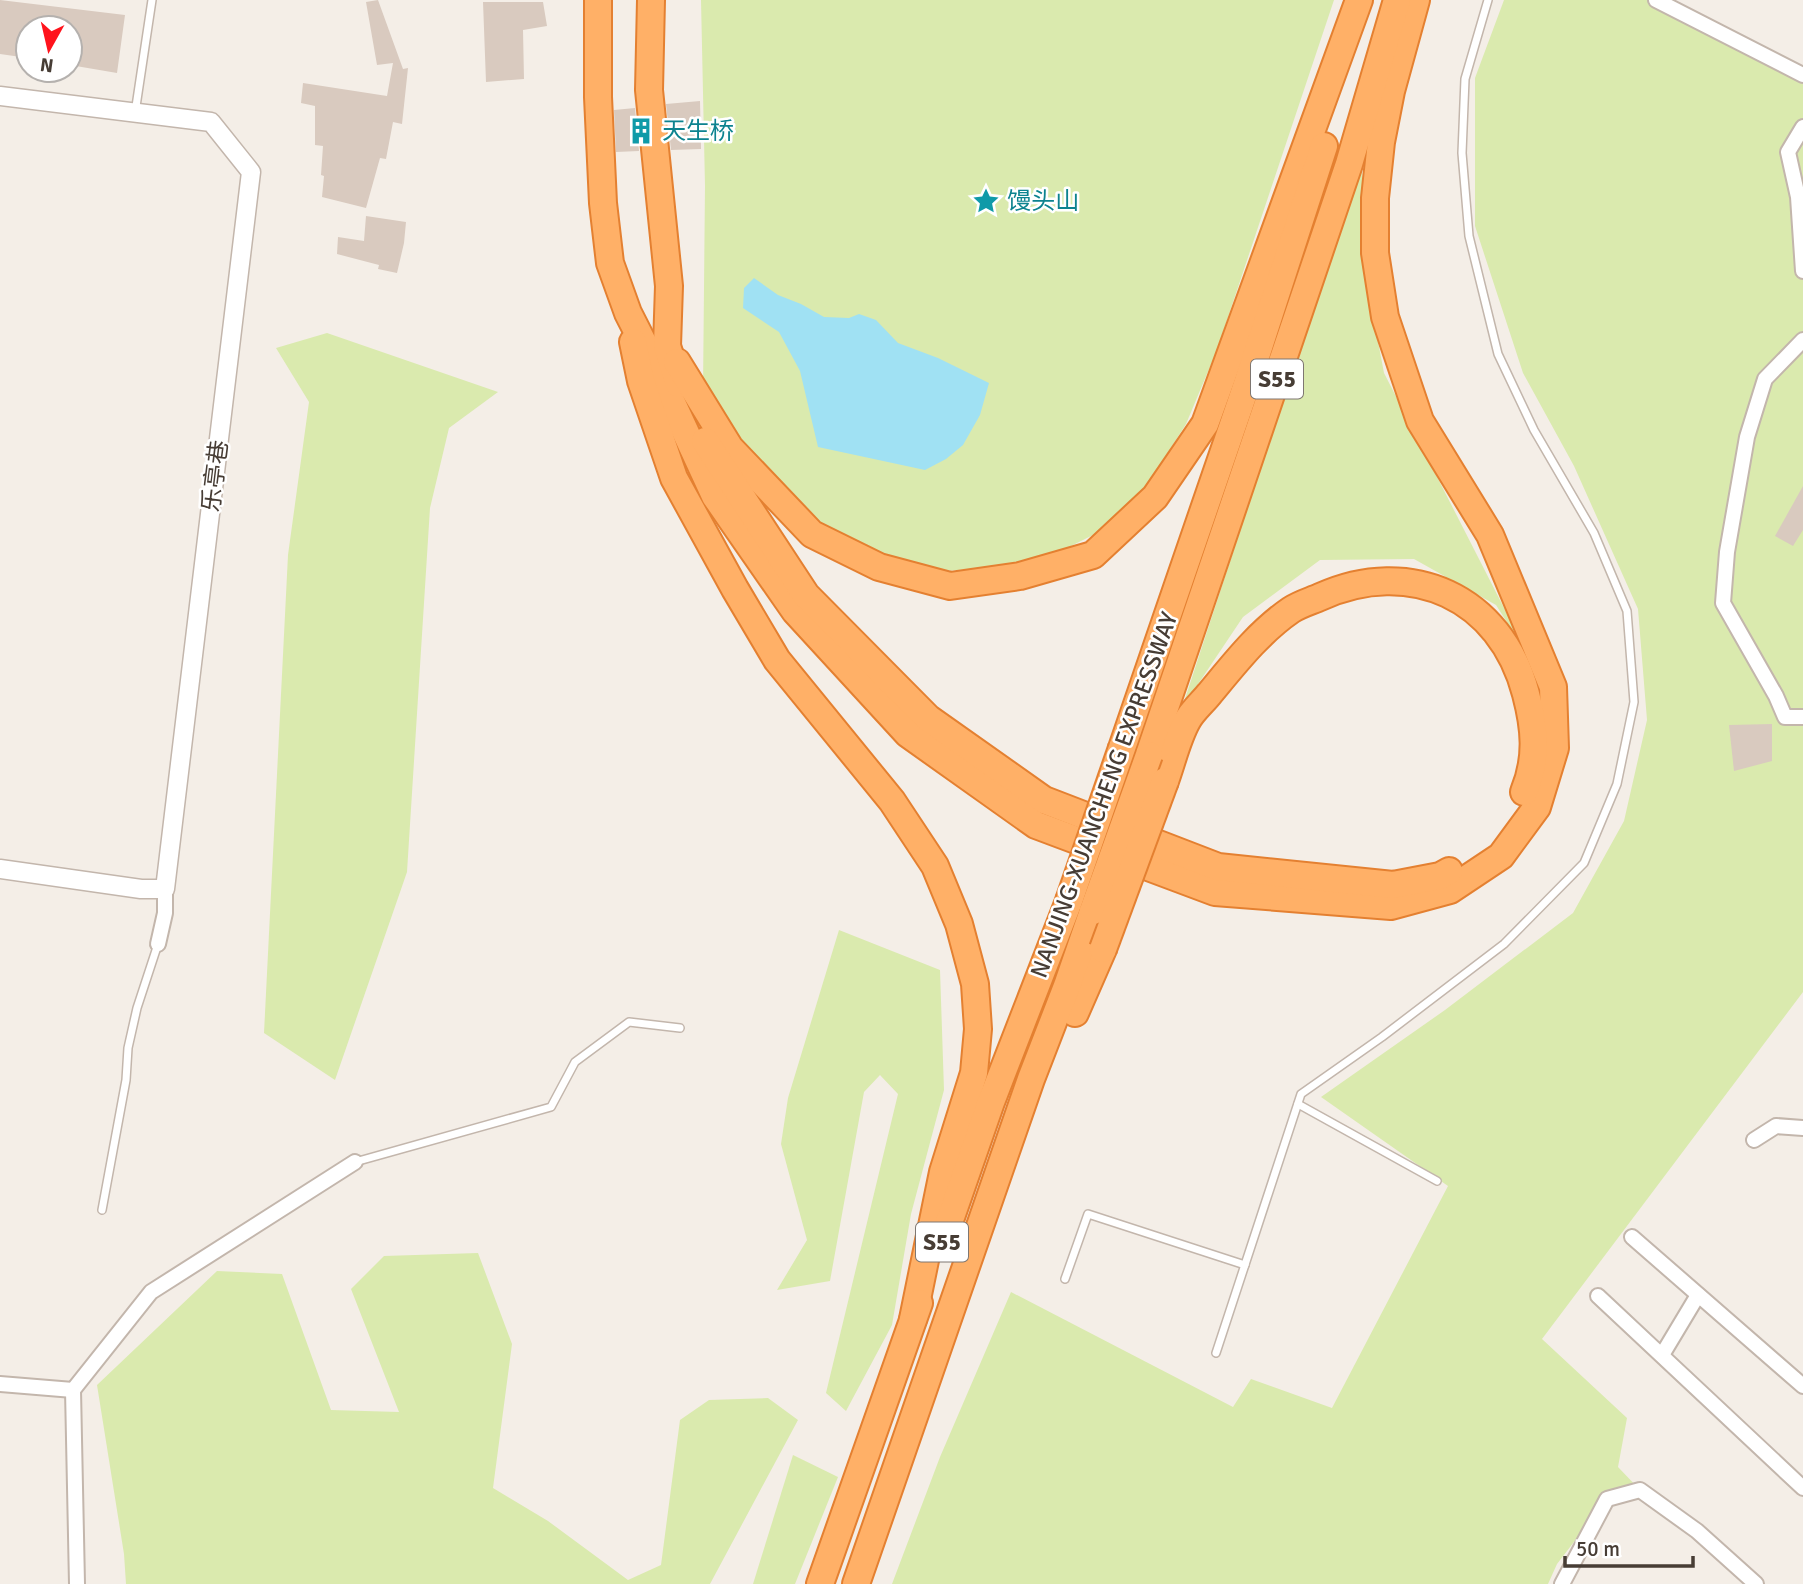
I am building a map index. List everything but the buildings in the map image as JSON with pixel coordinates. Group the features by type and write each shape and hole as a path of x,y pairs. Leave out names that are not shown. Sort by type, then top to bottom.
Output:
{"highway":[{"path":"598,0 598,97 603,203 610,264 628,313 715,496 795,611 908,734 1036,825 1215,892 1391,906 1450,890 1501,856 1537,807 1555,748 1553,687 1490,535 1420,421 1385,317 1375,253 1375,198 1381,142 1391,91 1416,0"},
{"path":"651,0 649,90 669,286 667,346 690,414 724,472 806,595 928,718 1044,800 1218,867 1393,884 1440,876 1481,853 1513,818 1531,775 1535,728 1523,682 1505,642 1476,610 1438,588 1395,579 1342,587 1292,609 1251,644 1187,721 1165,781 1103,949 976,1239"},
{"path":"667,346 730,448 812,534 823,540 879,567 950,586 1020,576 1093,555 1155,497 1205,424 1359,0"},
{"name":"NANJING-XUANCHENG EXPRESSWAY","path":"820,1584 991,1102 1069,901 1251,372 1369,0"},
{"name":"NANJING-XUANCHENG EXPRESSWAY","path":"856,1584 1031,1079 1068,986 1149,755 1349,164 1397,0"},
{"path":"628,313 641,381 674,478 778,660 892,800 935,866 959,925 975,984 978,1030 974,1073 943,1172 913,1319"}],"street":[{"path":"1656,0 1803,75"},
{"name":"乐亭巷","path":"0,96 211,122 251,172 165,889"},
{"path":"1803,127 1788,152 1798,197 1803,271"},
{"path":"1803,340 1765,379 1750,425 1727,552 1723,603 1776,696 1785,717 1803,717"},
{"path":"0,869 141,889 165,889 158,944"},
{"path":"1754,1140 1776,1126 1803,1128"},
{"path":"77,1584 73,1390 151,1292 355,1162"},
{"path":"1632,1237 1803,1386"},
{"path":"1662,1356 1698,1294"},
{"path":"1598,1296 1803,1488"},
{"path":"0,1384 73,1390"},
{"path":"1562,1584 1607,1499 1640,1490 1697,1531 1756,1584"}],"lane":[{"path":"135,114 152,0"},
{"path":"1216,1353 1301,1094 1382,1037 1503,944 1584,863 1617,784 1634,702 1626,611 1594,533 1534,430 1498,354 1469,236 1462,153 1465,79 1488,0"},
{"path":"102,1210 126,1080 128,1048 137,1008 158,944"},
{"path":"355,1162 551,1107 575,1062 629,1022 680,1028"},
{"path":"1298,1104 1437,1181"},
{"path":"1065,1279 1088,1214 1245,1265"}],"green space":[{"path":"701,0 1334,0 1217,350 1186,424 1148,484 1117,523 1063,550 1010,567 942,571 880,556 806,515 752,457 703,389 705,186"},
{"path":"1504,0 1653,0 1803,84 1803,992 1542,1339 1627,1418 1618,1467 1640,1490 1607,1499 1557,1564 1548,1584 892,1584 940,1457 1011,1292 1233,1407 1251,1379 1332,1408 1448,1186 1321,1097 1445,1010 1573,913 1624,821 1647,720 1638,609 1574,466 1523,373 1475,226 1475,78"},
{"path":"1362,158 1364,268 1384,373 1528,655 1496,605 1414,559 1320,560 1243,617 1182,708"},
{"path":"327,333 498,392 449,428 430,508 407,872 335,1080 264,1033 288,555 309,402 276,348"},
{"path":"839,930 940,970 944,1090 911,1214 892,1325 846,1411 826,1393 898,1094 880,1075 864,1092 830,1281 777,1290 807,1240 781,1144 788,1098"},
{"path":"478,1253 512,1344 493,1488 548,1521 628,1580 661,1565 680,1420 709,1400 768,1398 798,1420 710,1584 126,1584 124,1554 97,1385 217,1271 282,1274 331,1410 399,1412 351,1289 384,1256"},
{"path":"793,1455 838,1477 795,1584 753,1584"}],"water":[{"path":"754,278 778,295 824,317 849,318 859,314 876,320 898,343 938,358 989,383 980,415 963,445 946,459 925,470 818,447 800,371 779,332 743,308 744,288"}],"place":[{"name":"天生桥","path":"641,131"},
{"name":"馒头山","path":"986,201"}]}
